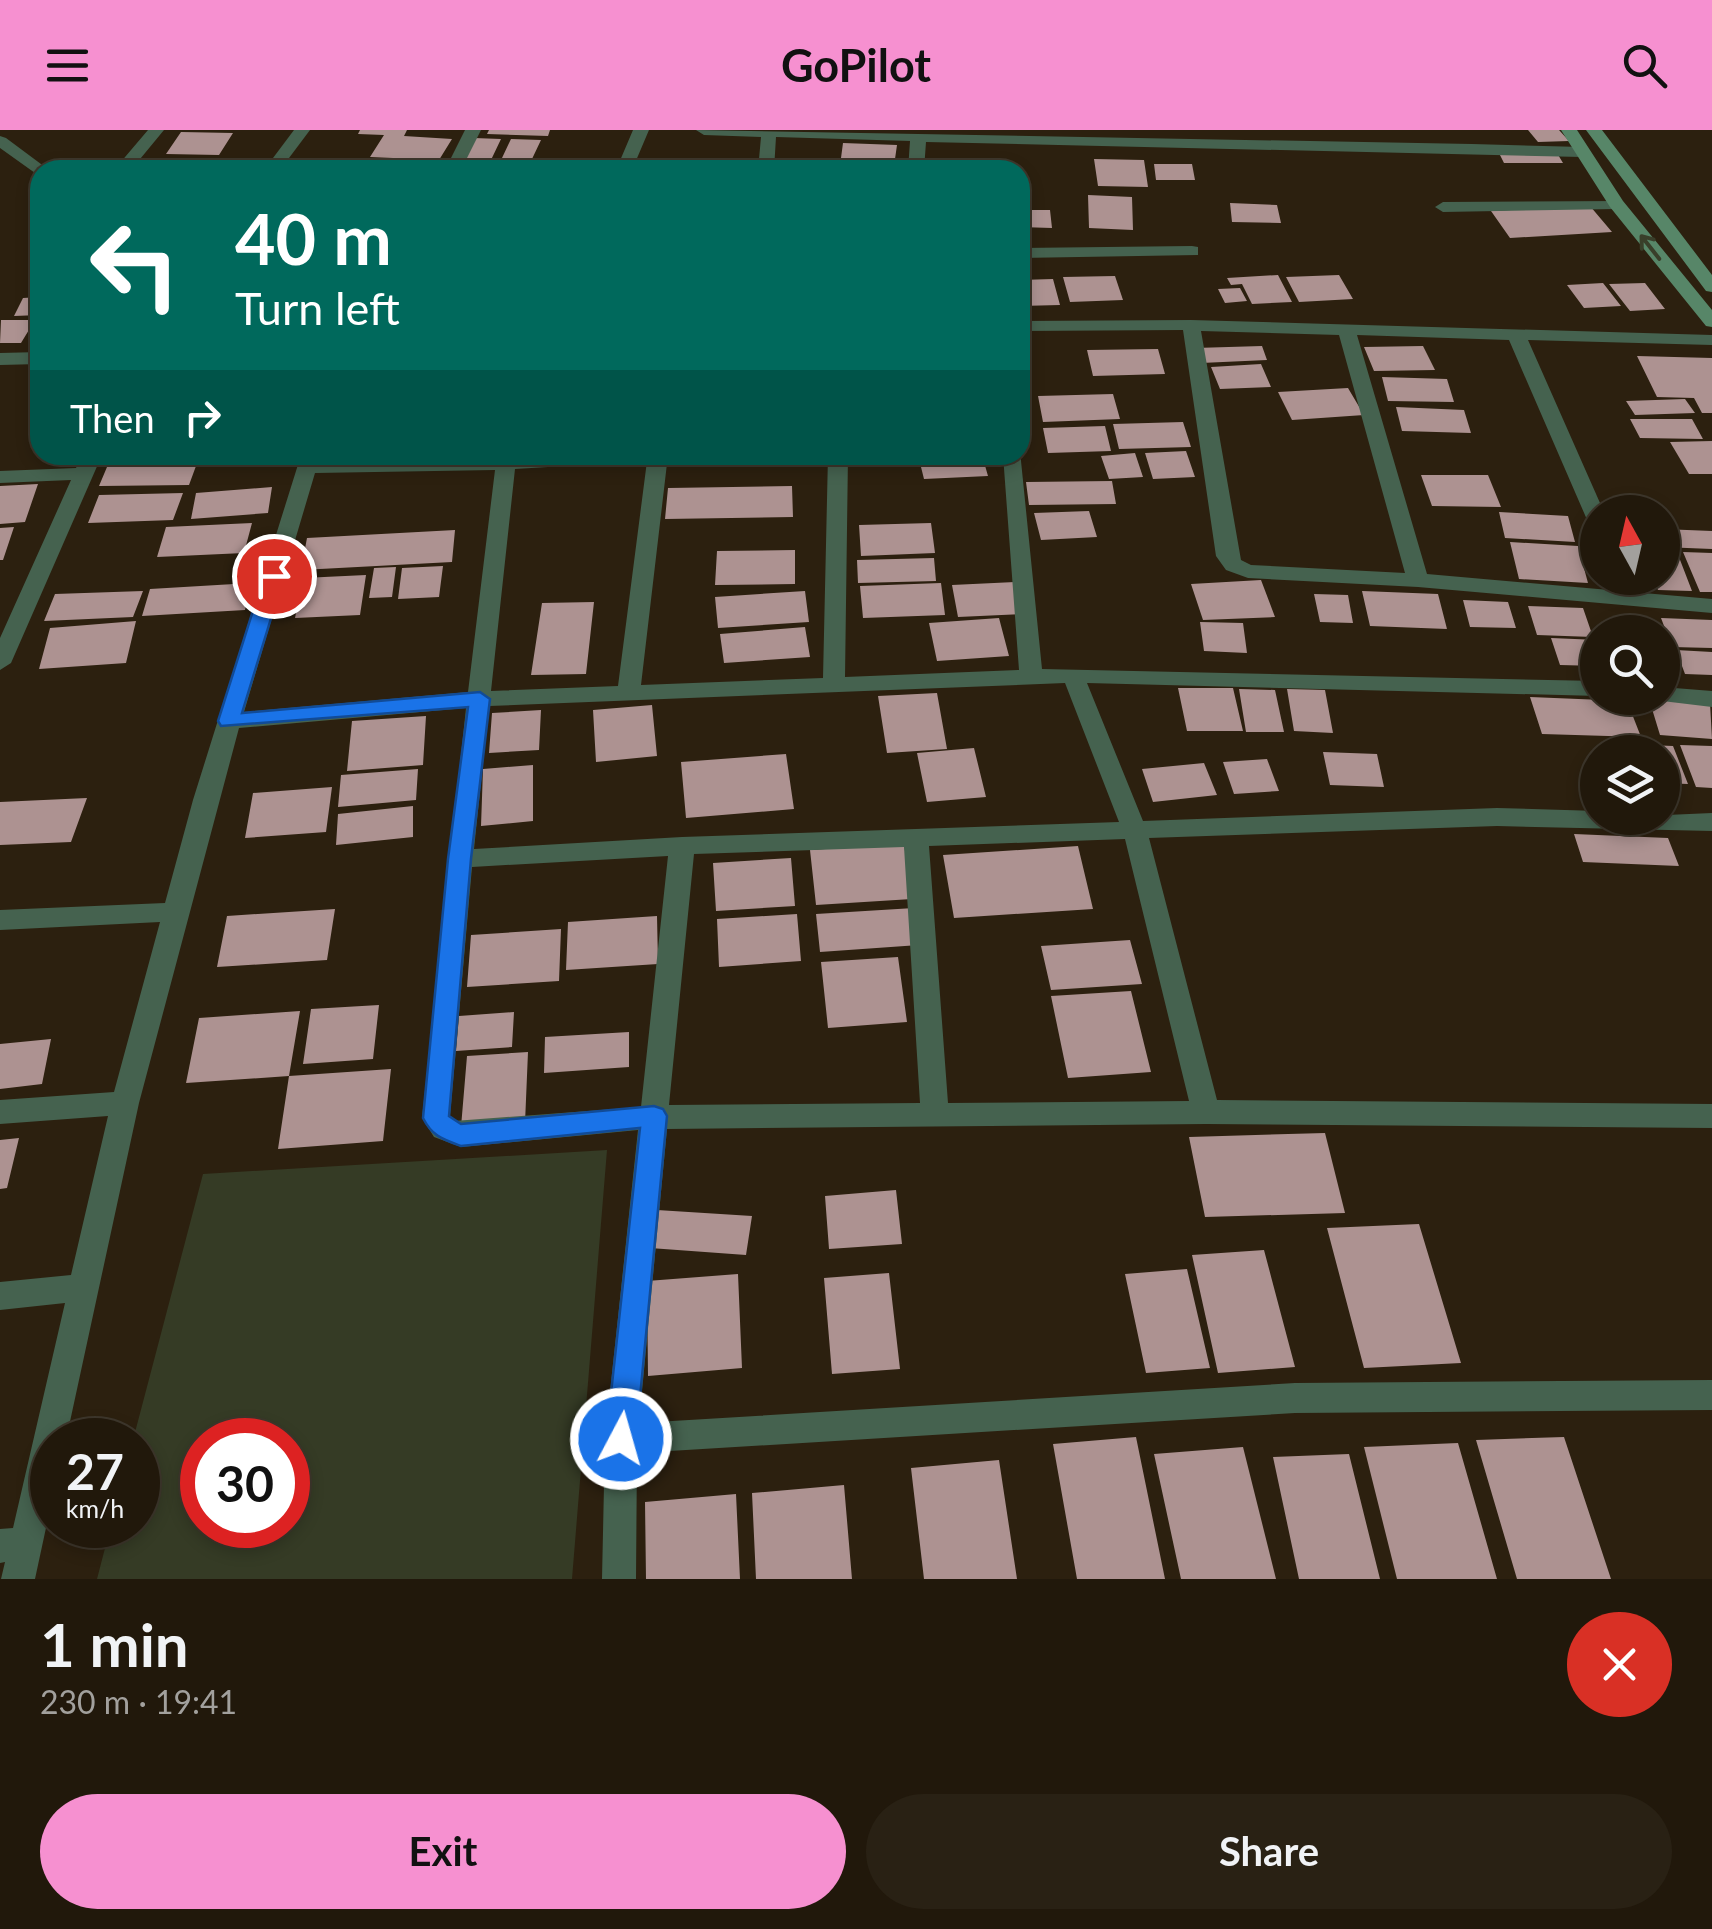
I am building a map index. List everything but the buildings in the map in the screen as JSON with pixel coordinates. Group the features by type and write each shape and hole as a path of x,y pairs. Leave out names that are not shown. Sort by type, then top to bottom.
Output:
{"street":[{"path":"130,160 156,130"},
{"path":"280,160 302,130"},
{"path":"458,160 473,130"},
{"path":"628,160 641,130"},
{"path":"704,130 918,139 1244,141 1582,152"},
{"path":"1569,130 1616,204 1712,322"},
{"path":"1594,130 1712,287"},
{"path":"767,160 769,133"},
{"path":"917,160 918,139"},
{"path":"0,141 30,162"},
{"path":"1442,207 1616,204"},
{"path":"1030,253 1192,251"},
{"path":"1192,325 1227,556 1233,566 1248,571 1418,580 1712,606"},
{"path":"1030,326 1346,328 1712,340"},
{"path":"1346,328 1418,580"},
{"path":"1515,332 1586,495"},
{"path":"0,359 30,358"},
{"path":"0,477 87,465"},
{"path":"0,663 7,624 87,465"},
{"path":"18,1579 13,1544 84,1287 124,1103 229,721 309,465"},
{"path":"506,465 460,859 436,1118 444,1129 461,1135 654,1116 1206,1112 1712,1116"},
{"path":"629,693 656,465"},
{"path":"834,684 838,465"},
{"path":"1013,465 1032,677"},
{"path":"1073,675 1135,831 1206,1112"},
{"path":"229,721 480,699 1073,675 1580,689"},
{"path":"1680,696 1712,699"},
{"path":"460,859 682,846 1497,817 1712,822"},
{"path":"916,838 935,1114"},
{"path":"618,1579 621,1439 682,846"},
{"path":"0,920 175,912"},
{"path":"0,1112 124,1103"},
{"path":"0,1296 84,1287"},
{"path":"621,1439 1295,1398 1712,1395"}],"green space":[{"path":"607,1150 572,1579 97,1579 105,1548 160,1548 160,1418 139,1418 203,1174"}],"route":[{"path":"274,576 229,721 480,699 460,859 436,1118 444,1129 461,1135 654,1116 621,1439"}]}
